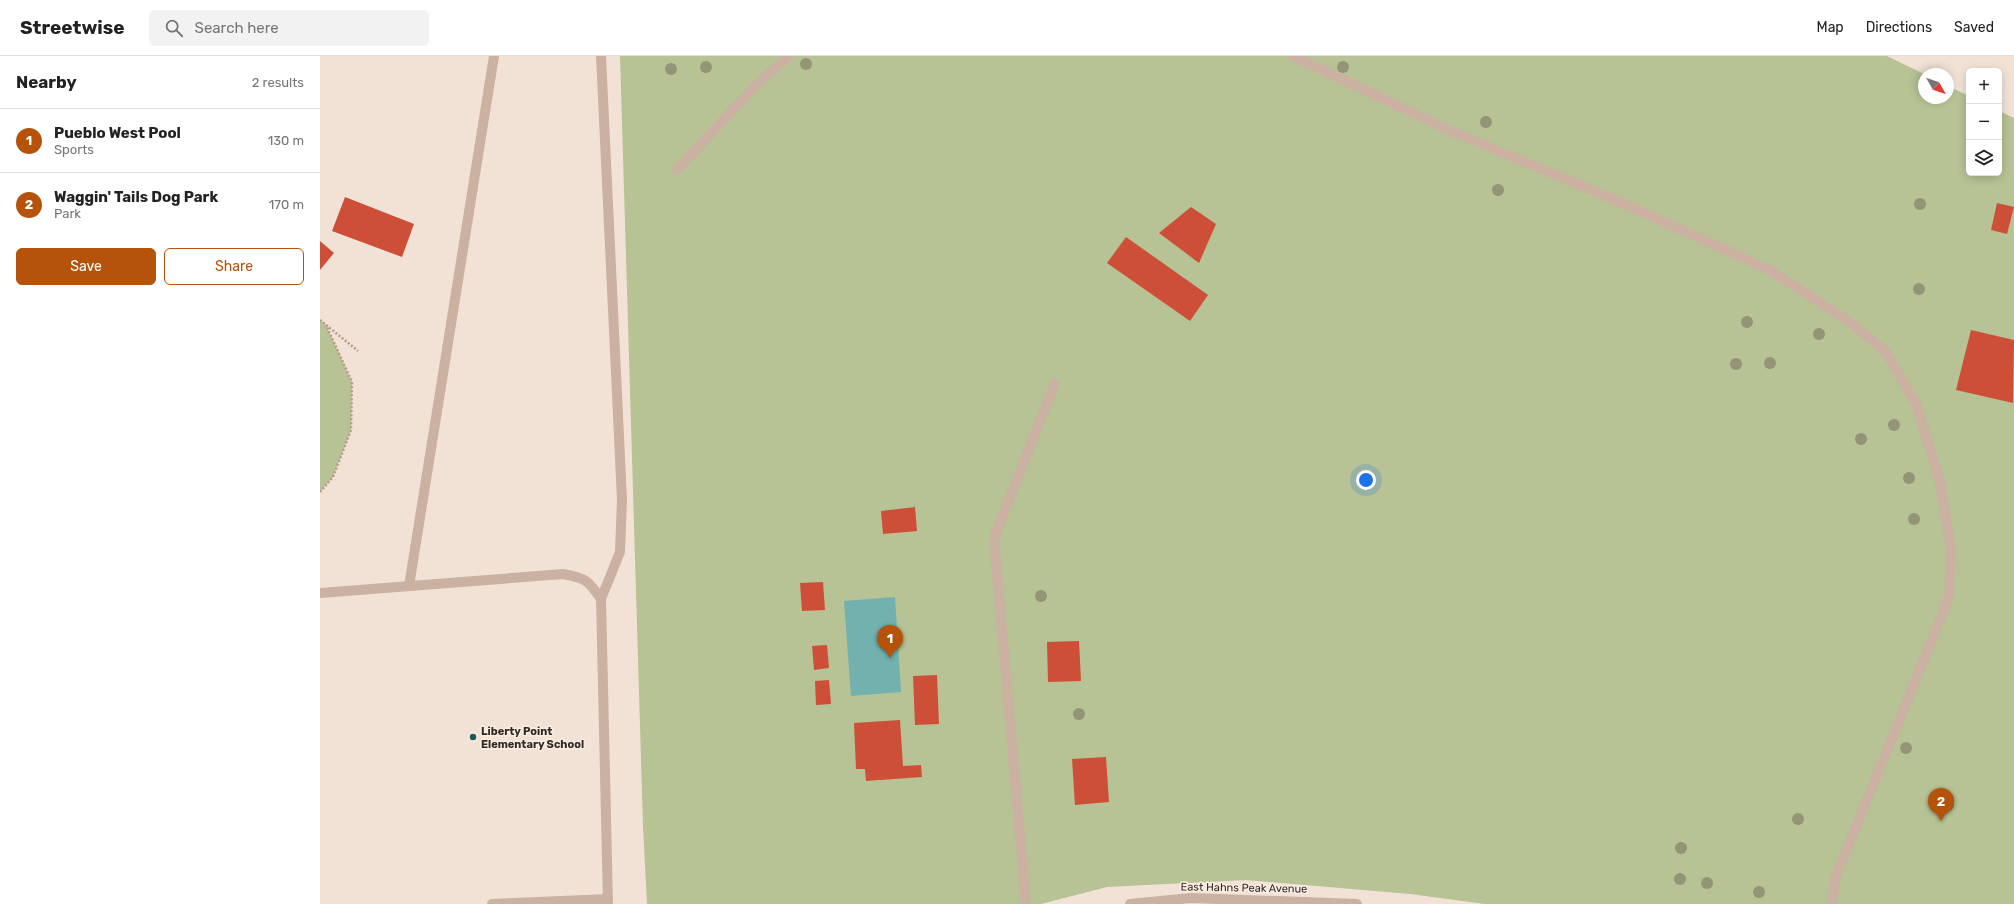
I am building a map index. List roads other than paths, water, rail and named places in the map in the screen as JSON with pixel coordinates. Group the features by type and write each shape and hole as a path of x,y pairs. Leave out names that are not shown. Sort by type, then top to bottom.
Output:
{"street":[{"path":"409,586 494,56"},
{"path":"492,904 608,901 601,599 620,552 622,500 601,56"},
{"path":"677,170 758,83 789,56"},
{"path":"1293,56 1451,131 1613,199 1770,270 1851,323 1886,352 1917,406 1940,482 1951,548 1949,598 1836,876 1832,904"},
{"path":"1026,904 994,538 1055,383"},
{"path":"320,593 563,574 583,578 593,587 601,599"},
{"name":"East Hahns Peak Avenue","path":"1130,904 1191,898 1357,904"}],"water":[{"path":"895,597 901,692 851,696 844,601"}],"place":[{"name":"Pueblo West Pool","path":"890,658"},
{"name":"Liberty Point Elementary School","path":"473,737"},
{"name":"Waggin' Tails Dog Park","path":"1941,821"}]}
